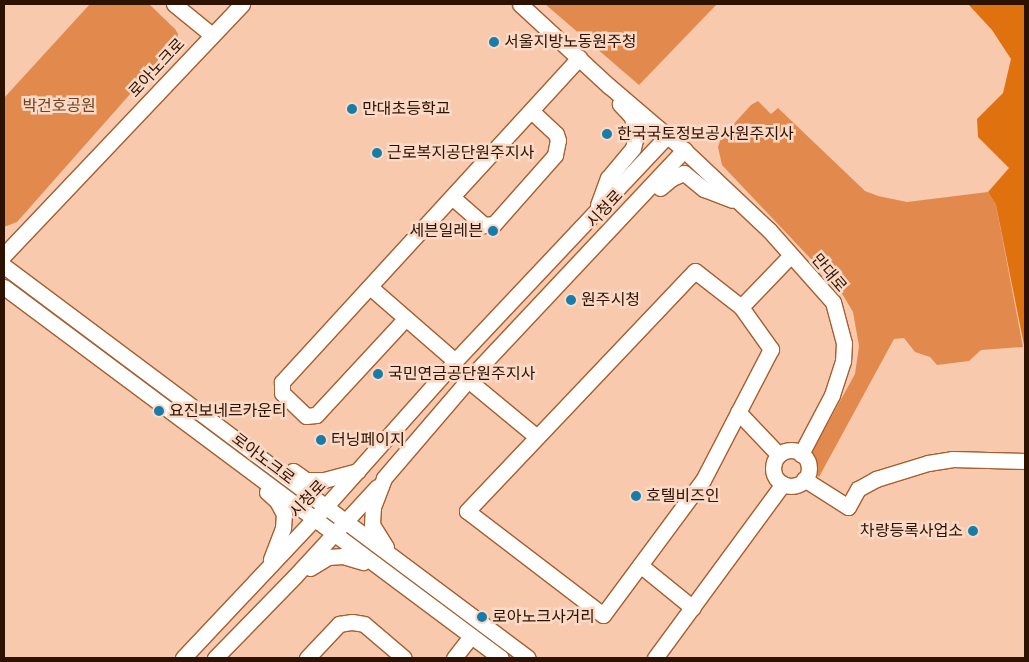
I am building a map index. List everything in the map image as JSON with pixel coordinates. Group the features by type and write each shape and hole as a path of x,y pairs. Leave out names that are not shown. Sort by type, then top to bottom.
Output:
{"street":[{"path":"174,4 212,35 242,4"},
{"path":"520,4 609,86 668,135"},
{"name":"로아노크로","path":"4,255 212,35"},
{"path":"405,319 316,415 306,416 282,393 282,382 580,58"},
{"path":"596,211 608,178 633,148 636,136 632,117 621,105 609,86"},
{"path":"452,197 484,225 494,224 555,155 558,140 556,134 531,111"},
{"name":"만대로","path":"668,135 791,254 833,302 844,344 843,361 832,395 801,454"},
{"name":"시청로","path":"183,658 326,506 455,361 668,135"},
{"name":"시청로","path":"384,478 468,380 684,150"},
{"path":"616,222 650,198 666,182 679,174 690,176 704,189 740,203"},
{"path":"741,307 791,254"},
{"name":"로아노크로","path":"4,266 346,521"},
{"path":"695,271 741,307 771,349 738,412 703,480 604,615 467,511 695,271"},
{"path":"370,287 455,361"},
{"name":"로아노크로","path":"4,288 257,476 333,535 501,658"},
{"path":"468,380 537,438"},
{"path":"738,412 779,455"},
{"path":"787,451 801,454 808,467 804,479 791,486 783,484 776,479 773,468 779,455 787,451"},
{"path":"804,479 848,507 858,490 876,479 928,463 952,459 1025,461"},
{"path":"266,461 290,469 306,480 324,480 358,471"},
{"path":"257,476 264,490 278,501 284,514 283,528 268,566"},
{"path":"215,658 295,576 384,478"},
{"path":"384,478 373,507 372,525 395,560"},
{"path":"655,658 783,484"},
{"path":"346,521 395,560 528,658"},
{"path":"295,576 328,557 343,556 354,558 385,572"},
{"path":"640,565 693,608"},
{"path":"307,658 339,624 352,622 364,624 404,658"},
{"path":"454,658 471,636"}],"green space":[{"name":"박건호공원","path":"90,4 149,4 175,29 178,34 177,41 17,222 4,227 4,98"},
{"path":"545,4 717,4 639,85"},
{"path":"758,101 771,114 778,108 865,191 878,196 907,202 988,192 996,205 1023,347 981,350 969,361 937,365 930,357 915,352 904,338 894,339 819,477 808,467 807,461 855,374 859,346 853,312 834,280 810,258 722,165 718,147 721,138 751,105"}],"shaded area":[{"path":"968,4 1025,4 1025,350 996,205 988,192 1009,168 978,137 977,119 1003,93 1011,59 992,30"}],"place":[{"name":"서울지방노동원주청","path":"494,42"},
{"name":"만대초등학교","path":"352,109"},
{"name":"한국국토정보공사원주지사","path":"607,134"},
{"name":"근로복지공단원주지사","path":"377,153"},
{"name":"세븐일레븐","path":"493,231"},
{"name":"원주시청","path":"571,300"},
{"name":"국민연금공단원주지사","path":"378,374"},
{"name":"요진보네르카운티","path":"159,411"},
{"name":"터닝페이지","path":"321,440"},
{"name":"호텔비즈인","path":"636,496"},
{"name":"차량등록사업소","path":"973,531"},
{"name":"로아노크사거리","path":"482,617"}]}
